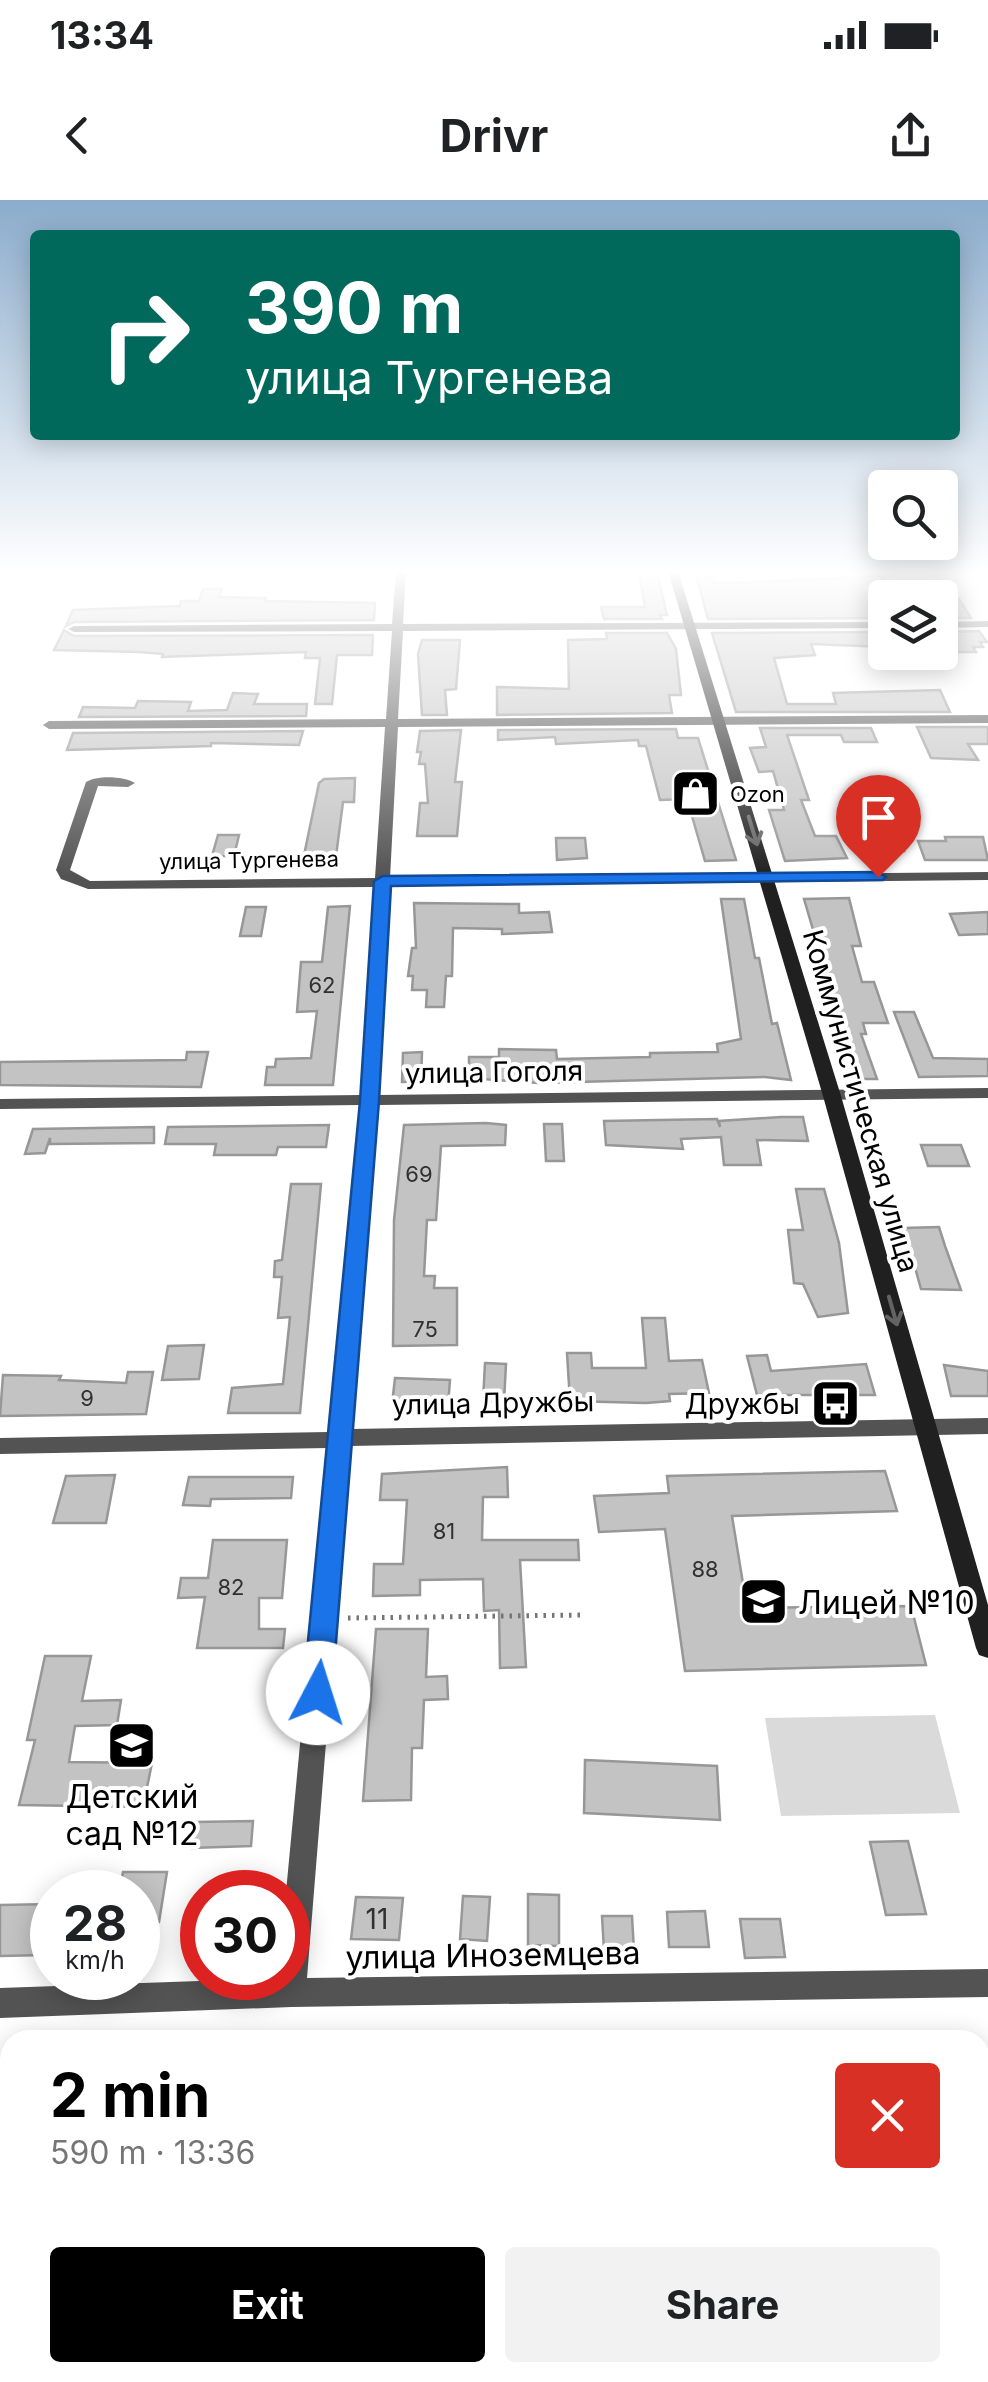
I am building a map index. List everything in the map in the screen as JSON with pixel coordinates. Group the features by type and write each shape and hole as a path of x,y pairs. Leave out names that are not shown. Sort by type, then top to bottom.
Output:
{"street":[{"path":"302,1870 370,1101 393,673"},
{"name":"Коммунистическая улица","path":"704,673 832,1096 988,1648"},
{"path":"49,726 988,718"},
{"name":"улица Тургенева","path":"128,783 93,782 64,870 66,876 88,885 988,876"},
{"name":"улица Гоголя","path":"0,1104 988,1093"},
{"name":"улица Дружбы","path":"0,1446 988,1426"},
{"name":"улица Иноземцева","path":"310,1993 988,1983"},
{"name":"улица Иноземцева","path":"0,2003 180,1997"}],"path":[{"path":"324,1618 583,1615"}],"shaded area":[{"path":"935,1715 960,1813 781,1816 765,1718"}],"building":[{"path":"318,673 335,673 332,704 315,704"},
{"path":"419,673 457,673 456,689 445,690 447,715 422,715"},
{"path":"569,673 679,673 681,695 669,695 672,713 497,715 497,687 569,689"},
{"path":"724,673 778,673 787,704 836,704 833,693 940,690 950,712 736,712"},
{"path":"233,693 258,694 254,704 307,704 306,716 79,717 83,707 135,708 138,701 191,702 188,711 227,710"},
{"path":"917,727 988,727 988,744 968,744 978,760 931,758"},
{"path":"760,728 871,728 877,742 844,742 841,735 787,735 809,800 801,800 815,836 836,836 847,858 785,861 769,810 784,810 773,771 759,772 750,748 766,747"},
{"path":"676,729 678,738 698,738 736,860 705,861 687,799 660,800 646,746 639,746 638,740 556,744 555,737 498,740 498,730"},
{"path":"461,730 455,782 462,782 457,836 417,836 420,803 428,803 425,764 419,764 421,752 417,752 420,731"},
{"path":"303,731 299,745 211,743 67,750 73,733"},
{"path":"355,778 354,802 343,802 335,864 302,865 319,783 324,779"},
{"path":"871,810 890,810 904,851 869,851 863,830 879,830"},
{"path":"218,835 239,835 234,856 212,856"},
{"path":"945,837 983,837 988,860 925,860 918,841 946,841"},
{"path":"556,838 585,838 587,858 557,860"},
{"path":"849,898 861,946 852,946 862,982 874,982 888,1023 863,1023 866,1034 861,1034 877,1079 857,1079 804,899"},
{"path":"721,899 744,899 772,1024 777,1023 791,1080 765,1077 539,1083 469,1078 469,1057 499,1057 499,1049 556,1050 557,1059 650,1057 650,1053 718,1052 717,1044 741,1039"},
{"path":"414,903 519,904 519,913 549,912 552,932 502,934 502,929 453,928 452,976 446,976 444,1007 426,1007 427,990 412,990 413,976 408,976 412,948 416,948"},
{"path":"350,906 333,1085 265,1085 267,1067 275,1067 276,1059 311,1058 317,1011 297,1012 301,962 322,962 328,907"},
{"path":"246,907 266,907 261,936 240,936"},
{"path":"988,912 988,934 959,935 950,914"},
{"path":"894,1012 914,1012 933,1058 988,1059 988,1076 919,1077"},
{"path":"187,1052 208,1052 201,1087 0,1085 0,1062 186,1060"},
{"path":"422,1052 421,1082 402,1082 403,1053"},
{"path":"803,1117 808,1141 757,1140 761,1165 724,1165 721,1137 681,1139 683,1149 606,1145 604,1121 717,1119 720,1127 719,1121"},
{"path":"544,1124 562,1124 564,1161 546,1161"},
{"path":"329,1125 326,1147 278,1147 276,1155 214,1155 216,1144 165,1144 168,1127"},
{"path":"404,1125 506,1125 505,1145 441,1146 436,1220 427,1220 424,1276 435,1276 434,1288 457,1288 457,1345 393,1346 394,1220"},
{"path":"154,1127 154,1143 50,1144 50,1138 45,1153 25,1154 33,1129"},
{"path":"921,1145 961,1145 969,1166 928,1166"},
{"path":"291,1184 321,1184 300,1413 228,1413 232,1388 283,1384 290,1317 278,1318 282,1277 274,1277 275,1261 282,1260"},
{"path":"796,1189 824,1189 839,1243 848,1313 818,1317 803,1284 794,1283 788,1230 803,1230"},
{"path":"939,1227 961,1290 921,1289 904,1228"},
{"path":"642,1318 665,1318 669,1361 702,1360 709,1393 669,1394 670,1401 646,1403 570,1401 567,1353 591,1353 592,1368 646,1368"},
{"path":"204,1345 199,1379 162,1380 168,1346"},
{"path":"767,1355 771,1371 866,1364 875,1395 757,1395 747,1356"},
{"path":"485,1363 506,1364 504,1402 483,1401"},
{"path":"944,1365 988,1371 988,1396 951,1396"},
{"path":"128,1372 153,1372 146,1414 0,1416 3,1375 126,1383"},
{"path":"395,1378 450,1380 448,1406 392,1404"},
{"path":"507,1467 508,1497 483,1497 482,1540 578,1540 579,1560 520,1560 526,1667 500,1668 499,1610 484,1611 483,1579 420,1580 420,1595 373,1596 374,1564 403,1564 407,1500 380,1500 382,1474"},
{"path":"885,1471 897,1511 732,1516 747,1608 911,1606 926,1665 685,1671 665,1529 599,1532 594,1496 669,1493 667,1476"},
{"path":"115,1475 106,1523 53,1523 66,1476"},
{"path":"189,1477 293,1477 291,1498 211,1499 210,1506 183,1505"},
{"path":"213,1540 287,1540 282,1598 259,1598 259,1629 285,1629 283,1648 197,1648 205,1597 178,1598 181,1578 208,1578"},
{"path":"376,1629 428,1629 426,1677 447,1676 448,1699 424,1700 422,1748 412,1748 411,1800 363,1801"},
{"path":"45,1656 91,1656 82,1701 121,1700 117,1725 75,1726 69,1762 152,1763 143,1807 19,1805 35,1740 27,1740"},
{"path":"585,1760 717,1766 720,1820 584,1813"},
{"path":"253,1821 251,1846 192,1848 195,1822"},
{"path":"908,1841 926,1914 886,1915 870,1842"},
{"path":"160,1872 167,1872 160,1916"},
{"path":"528,1894 559,1895 559,1946 528,1945"},
{"path":"463,1896 490,1897 487,1941 460,1939"},
{"path":"356,1897 403,1898 399,1940 351,1939"},
{"path":"30,1904 30,1955 0,1956 0,1905"},
{"path":"705,1911 709,1947 669,1947 667,1912"},
{"path":"602,1916 632,1916 634,1951 604,1951"},
{"path":"740,1919 780,1919 785,1957 745,1958"}],"place":[{"name":"Ozon","path":"695,794"},
{"name":"Дружбы","path":"835,1404"},
{"name":"Лицей №10","path":"763,1602"},
{"name":"Детский сад №12","path":"132,1746"}],"route":[{"path":"318,1693 370,1101 383,881 878,877"}]}
